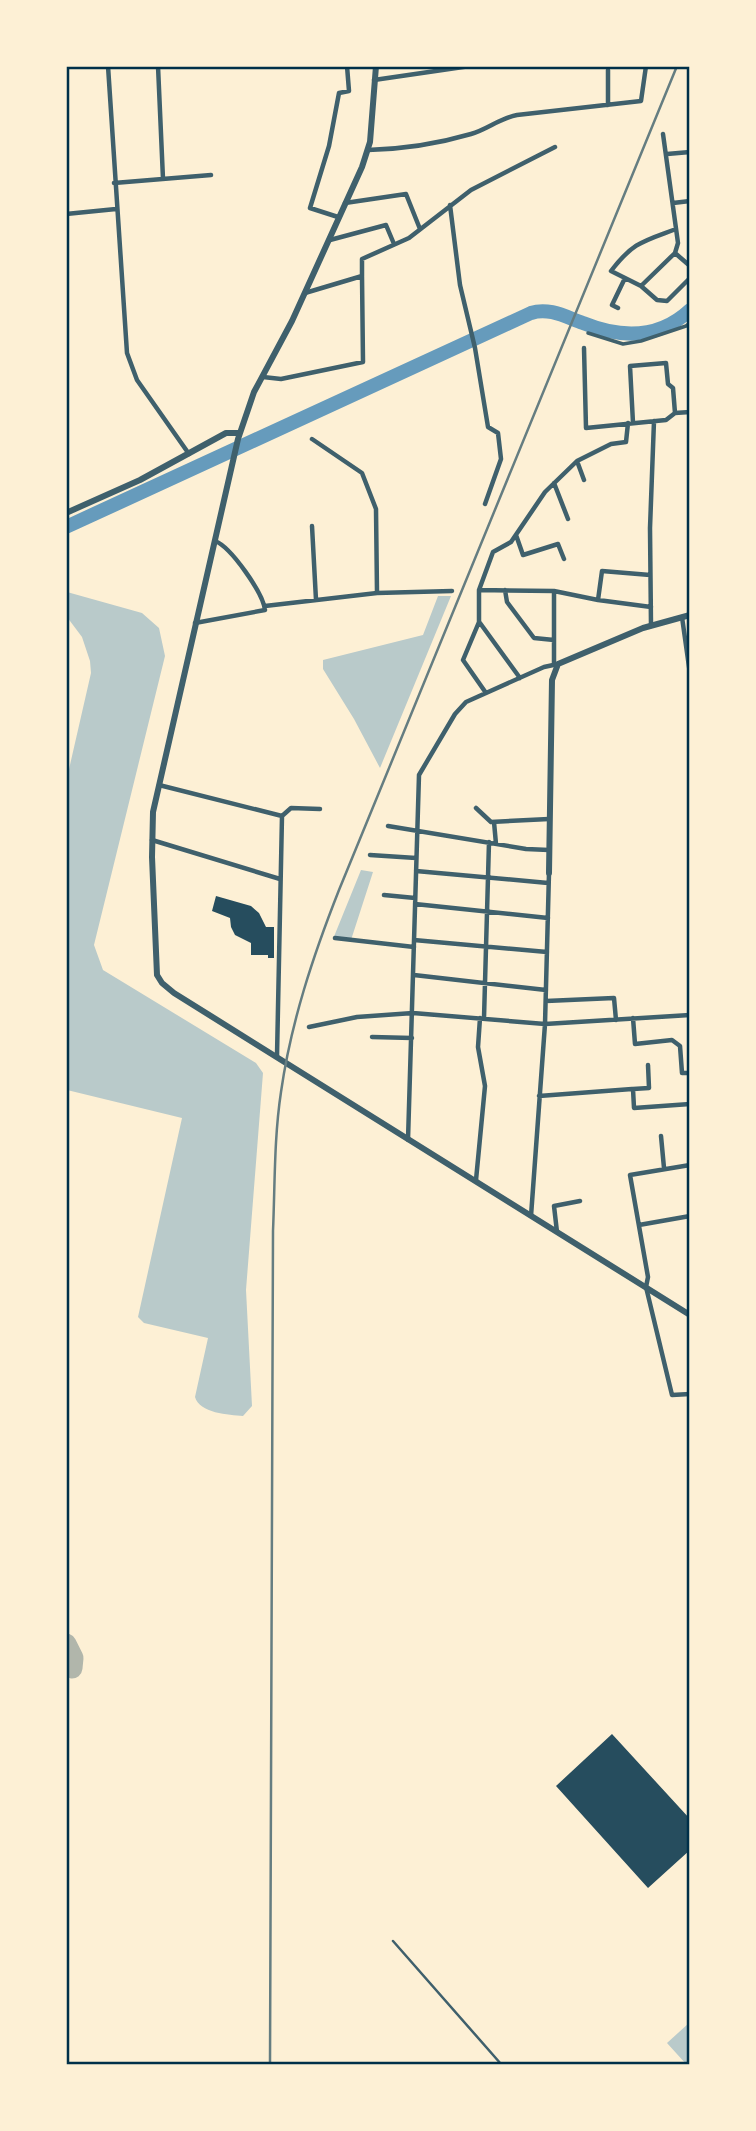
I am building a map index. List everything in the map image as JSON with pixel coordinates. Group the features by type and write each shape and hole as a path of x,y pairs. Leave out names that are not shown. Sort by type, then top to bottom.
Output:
{"street":[{"path":"107,66 127,353 137,380 189,454"},
{"path":"158,66 163,179"},
{"path":"338,217 310,208 329,146 339,93 349,91 347,66"},
{"path":"376,66 368,150 362,167 305,293 248,406 233,460 153,812 157,975 174,993 690,1315"},
{"path":"374,80 470,66"},
{"path":"368,150 435,144 475,133 503,118 517,115 641,101 646,66"},
{"path":"608,70 608,105"},
{"path":"641,286 675,253 678,243 663,134"},
{"path":"263,377 281,379 363,362 362,259 409,237 471,190 555,147"},
{"path":"667,153 690,152"},
{"path":"114,183 211,175"},
{"path":"345,203 406,194 421,229"},
{"path":"673,204 690,201"},
{"path":"450,205 460,285 474,344 488,427 498,433 501,459 485,504"},
{"path":"66,214 116,209"},
{"path":"327,241 386,225 394,244"},
{"path":"676,229 628,250 611,271 641,286 657,300 667,301 690,278"},
{"path":"675,253 690,266"},
{"path":"305,293 362,276"},
{"path":"618,308 612,305 625,278"},
{"path":"588,333 623,344 641,341 690,323"},
{"path":"584,348 586,428 666,420 675,414 690,412"},
{"path":"486,693 463,660 479,622 479,590 493,552 511,542 530,511 554,482 577,461 611,444 626,442 631,423 630,366 666,363 668,384 673,388 675,414"},
{"path":"651,626 650,528 654,421"},
{"path":"66,513 127,486 226,433 239,436"},
{"path":"312,439 362,473 376,509 377,593"},
{"path":"577,461 584,480"},
{"path":"554,482 568,519"},
{"path":"312,526 316,600"},
{"path":"516,534 523,555 558,544 564,559"},
{"path":"215,541 225,547 251,579 265,606"},
{"path":"598,600 602,571 650,575"},
{"path":"479,590 554,591 651,607"},
{"path":"505,590 507,602 534,638 554,640"},
{"path":"265,606 377,593 452,591"},
{"path":"531,1217 545,1024 552,680 556,665 554,591"},
{"path":"195,623 265,610 265,606"},
{"path":"408,1140 419,775 455,714 466,702 544,667 556,665 651,626 686,616 690,674"},
{"path":"479,622 520,678"},
{"path":"159,785 282,816"},
{"path":"277,1056 282,816 291,808 320,809"},
{"path":"476,808 491,822 550,819"},
{"path":"494,822 496,844"},
{"path":"388,826 549,850"},
{"path":"152,840 280,879"},
{"path":"475,1183 485,1086 478,1047 484,983 489,842"},
{"path":"370,855 416,859"},
{"path":"416,871 548,883"},
{"path":"384,895 548,918"},
{"path":"335,938 414,947"},
{"path":"414,940 547,952"},
{"path":"414,975 546,990"},
{"path":"545,1001 614,998 616,1020"},
{"path":"309,1027 358,1017 413,1013 545,1024 690,1015"},
{"path":"633,1018 635,1044 672,1041 680,1045 682,1073 690,1073"},
{"path":"372,1037 412,1038"},
{"path":"539,1096 649,1087 648,1065"},
{"path":"633,1089 634,1108 690,1104"},
{"path":"661,1136 664,1168"},
{"path":"690,1165 630,1175 648,1277 646,1287 673,1395 690,1394"},
{"path":"557,1233 554,1206 580,1201"},
{"path":"639,1225 690,1216"}],"lane":[{"path":"393,1941 501,2064"}],"shaded area":[{"path":"67,592 142,613 159,628 165,656 94,945 103,970 256,1063 263,1073 246,1290 252,1406 243,1416 208,1410 202,1407 195,1397 208,1338 144,1323 138,1317 182,1118 67,1090 67,778 91,673 82,637 67,617"},
{"path":"438,596 451,596 380,768 323,669 323,660 423,635"},
{"path":"361,870 373,872 351,940 333,939"},
{"path":"689,2023 689,2064 686,2064 667,2043"}],"building":[{"path":"216,896 251,906 259,913 266,927 274,927 274,958 268,958 268,955 251,955 251,943 235,935 230,918 212,911"},
{"path":"612,1734 690,1819 690,1850 648,1888 556,1786"}],"waterway":[{"path":"66,527 531,313 551,312 611,332 638,333 665,327 690,310"}],"taxiway":[{"path":"66,1644 73,1658 72,1668"}],"railway":[{"path":"270,2064 273,1231 277,1127 285,1066 304,990 339,890 677,66"}]}
